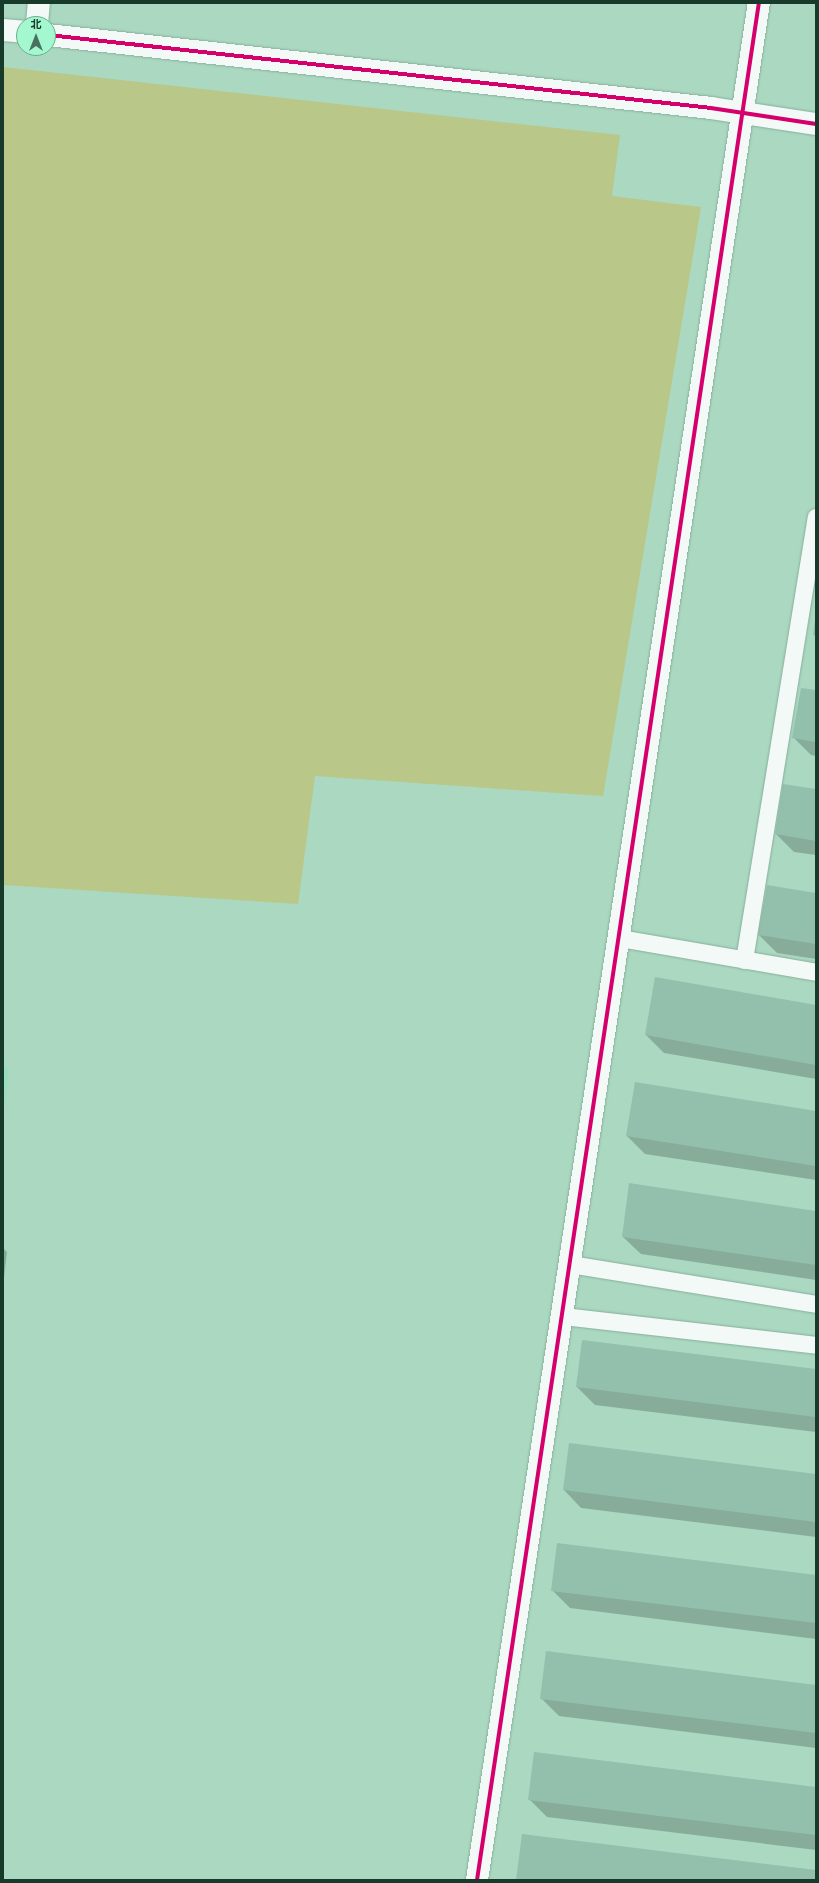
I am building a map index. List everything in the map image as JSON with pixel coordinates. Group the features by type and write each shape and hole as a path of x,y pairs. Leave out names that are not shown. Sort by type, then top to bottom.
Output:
{"street":[{"path":"37,16 38,3"},
{"path":"477,1880 744,113 759,3"},
{"path":"3,30 16,31"},
{"path":"56,36 744,113 816,124"}],"lane":[{"path":"744,960 816,517"},
{"path":"620,938 816,972"},
{"path":"570,1264 816,1304"},
{"path":"562,1316 816,1345"}],"shaded area":[{"path":"3,67 620,135 612,196 701,207 603,796 315,776 298,904 3,885"},
{"path":"3,1068 9,1069 3,1118"}],"building":[{"path":"816,620 816,636 813,635"},
{"path":"801,688 816,690 816,742 792,738"},
{"path":"783,784 816,789 816,841 775,834"},
{"path":"767,885 816,893 816,944 758,935"},
{"path":"655,977 816,1005 816,1065 645,1035"},
{"path":"635,1082 816,1111 816,1166 626,1136"},
{"path":"629,1183 816,1211 816,1265 622,1237"},
{"path":"582,1340 816,1369 816,1417 576,1387"},
{"path":"569,1443 816,1474 816,1522 563,1490"},
{"path":"557,1543 816,1575 816,1623 551,1591"},
{"path":"546,1651 816,1685 816,1733 540,1699"},
{"path":"534,1752 816,1787 816,1835 528,1800"},
{"path":"522,1834 816,1870 816,1880 516,1880"}],"cycle path":[{"path":"477,1880 759,3"},
{"path":"56,36 711,108 816,124"}]}
